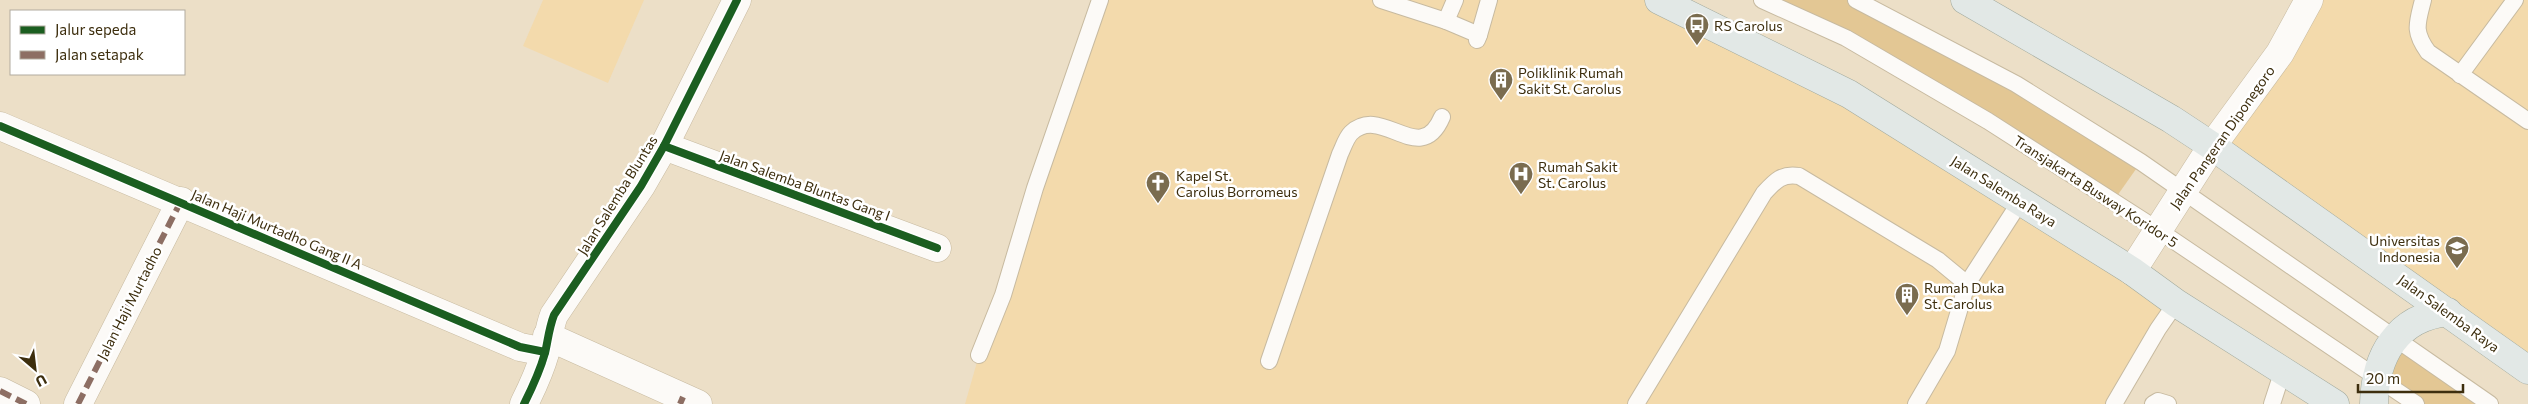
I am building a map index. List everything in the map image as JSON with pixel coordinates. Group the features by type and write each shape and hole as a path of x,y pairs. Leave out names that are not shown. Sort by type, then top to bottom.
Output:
{"main road":[{"name":"Jalan Salemba Raya","path":"1659,0 1849,94 2132,271 2176,303 2283,370 2321,400"},
{"name":"Jalan Salemba Raya","path":"1965,0 2171,119 2528,370"},
{"path":"2374,404 2375,376 2383,354 2395,339 2418,318 2448,312"}],"street":[{"name":"Jalan Salemba Bluntas","path":"524,404 546,344 554,315 641,186 664,146 737,0"},
{"name":"Jalan Pangeran Diponegoro","path":"2132,271 2212,146 2280,53 2309,0"},
{"name":"Jalan Haji Murtadho Gang II A","path":"0,126 520,347 546,344 687,402"},
{"name":"Jalan Salemba Bluntas Gang I","path":"664,146 937,248"},
{"name":"Jalan Haji Murtadho","path":"78,404 181,202"},
{"path":"0,391 26,404"}],"lane":[{"path":"979,356 1003,295 1035,188 1100,0"},
{"path":"1381,0 1446,21 1478,37 1489,0"},
{"path":"1446,21 1456,0"},
{"name":"Transjakarta Busway Koridor 5","path":"1762,0 1855,43 1988,121 2158,230 2416,404"},
{"path":"1856,0 2016,84 2184,190 2490,404"},
{"path":"2423,0 2416,25 2419,39 2428,52 2460,76 2528,120"},
{"path":"2460,76 2515,0"},
{"path":"1269,361 1340,154 1350,134 1366,126 1379,125 1417,138 1428,137 1436,130 1442,117"},
{"path":"1636,404 1764,193 1777,179 1788,174 1799,176 1938,260 1967,284"},
{"path":"1916,404 1948,351 1967,284 2020,202"},
{"path":"2114,404 2176,303"},
{"path":"2272,404 2283,370"},
{"path":"2153,404 2158,401 2168,404"}],"shaded area":[{"path":"543,0 644,0 608,83 523,46"},
{"name":"Rumah Sakit St. Carolus","path":"1101,0 1657,0 1849,94 2176,303 2113,404 965,404 979,355"},
{"path":"1762,0 1854,0 2141,162 2117,196"},
{"name":"Universitas Indonesia","path":"2297,0 2528,0 2528,370 2212,146"},
{"path":"2395,339 2491,404 2416,404 2378,366"}],"marked path":[{"path":"78,404 181,201"},
{"path":"0,391 26,404"},
{"path":"680,404 683,397"}],"cycle path":[{"path":"524,404 543,360 554,315 641,186 664,146 737,0"},
{"path":"0,126 520,347 545,352"},
{"path":"664,146 937,248"}],"place":[{"name":"RS Carolus","path":"1697,46"},
{"name":"Poliklinik Rumah Sakit St. Carolus","path":"1501,101"},
{"name":"Rumah Sakit St. Carolus","path":"1521,195"},
{"name":"Kapel St. Carolus Borromeus","path":"1158,204"},
{"name":"Universitas Indonesia","path":"2457,269"},
{"name":"Rumah Duka St. Carolus","path":"1907,316"}]}
